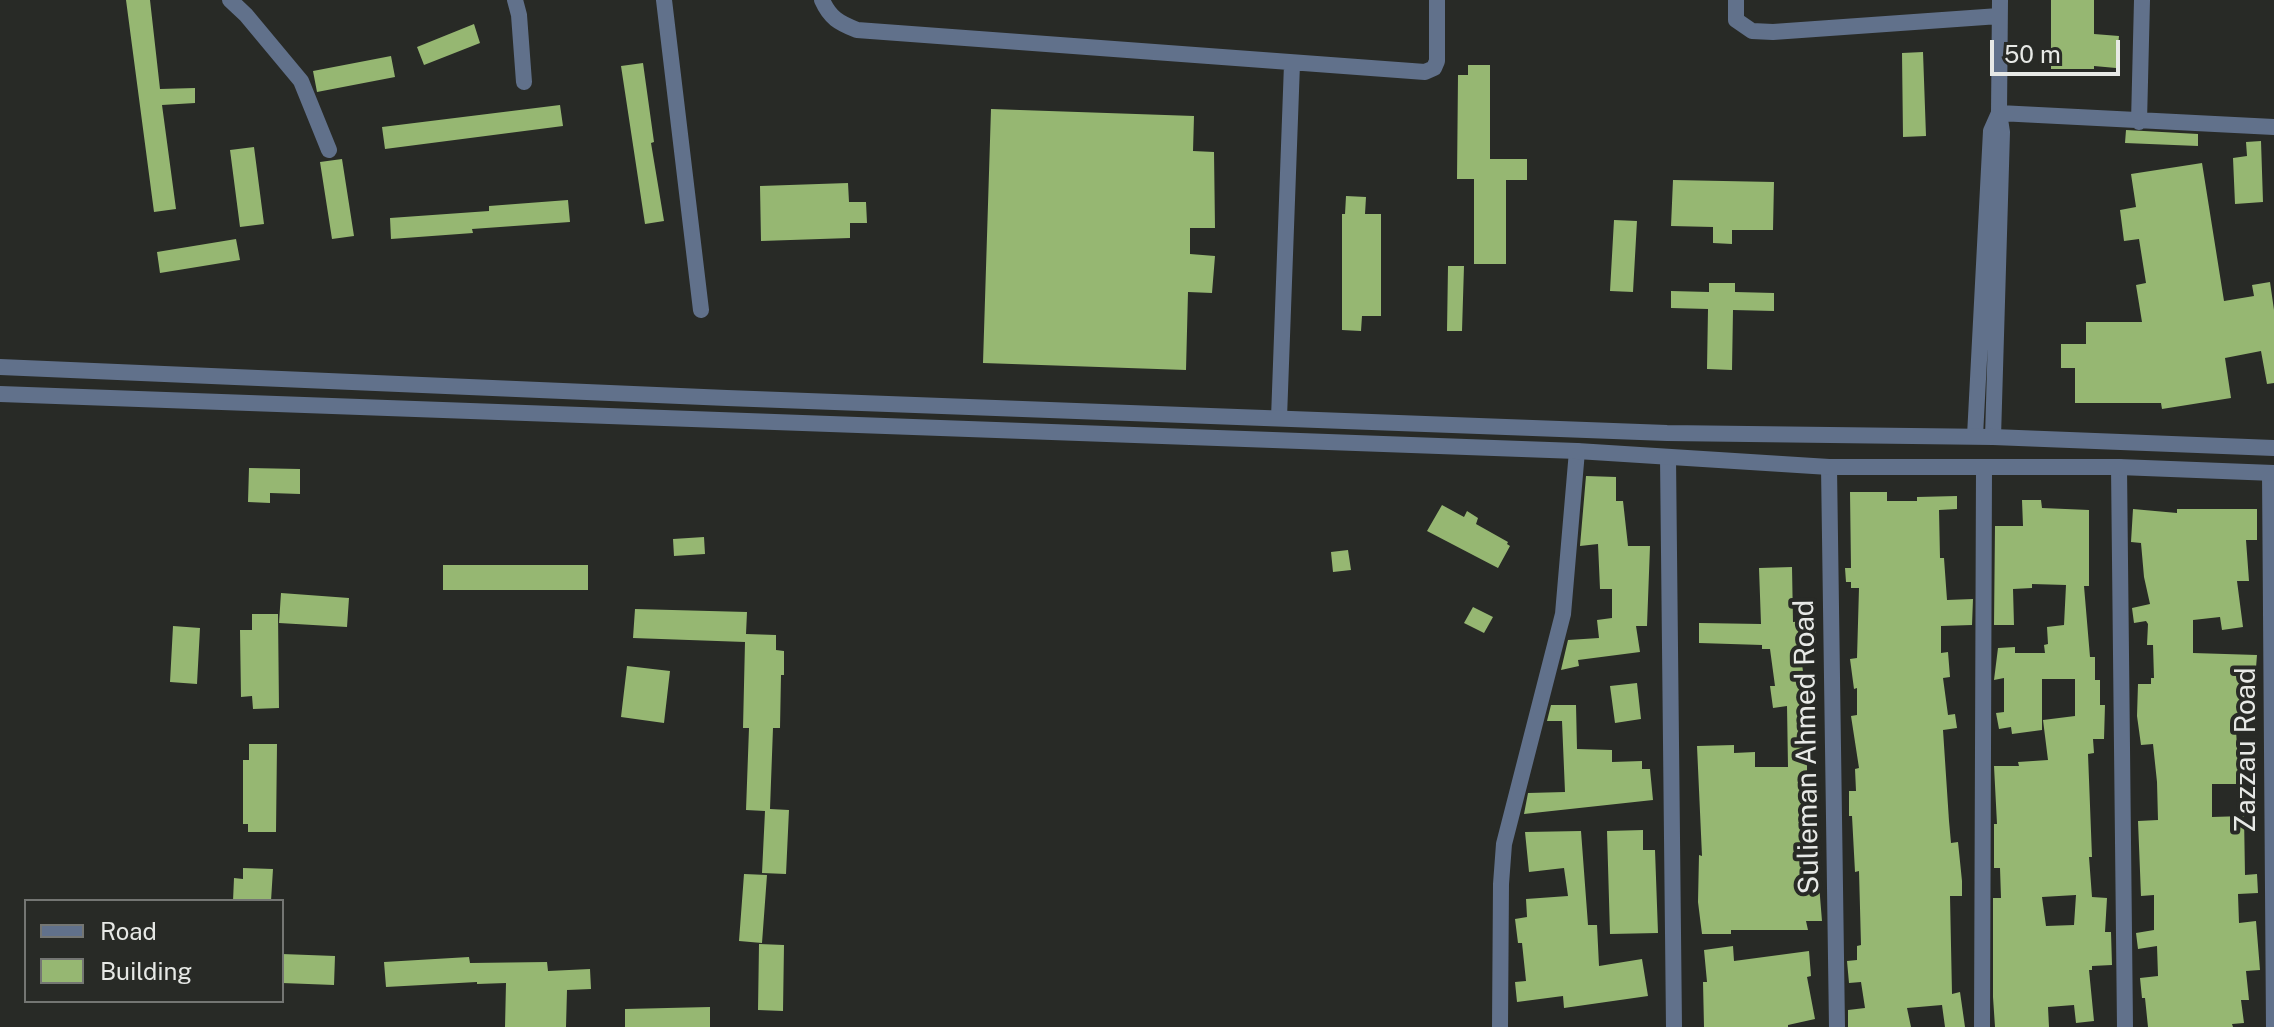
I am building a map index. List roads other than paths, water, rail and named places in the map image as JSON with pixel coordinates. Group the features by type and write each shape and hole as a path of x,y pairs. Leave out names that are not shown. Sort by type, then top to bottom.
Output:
{"street":[{"path":"230,0 301,81 329,150"},
{"path":"515,0 524,82"},
{"path":"664,0 701,310"},
{"path":"822,0 836,22 857,30 1425,72 1434,68 1437,61 1437,0"},
{"path":"1736,0 1736,20 1752,31 1773,32 2000,8 1999,113 2002,132 1993,437"},
{"path":"2139,122 2142,0"},
{"path":"1279,418 1292,64"},
{"path":"1999,113 2274,127"},
{"path":"1975,436 1991,131 1999,113"},
{"path":"0,367 1279,418 1743,433 1975,436 2274,448"},
{"path":"0,394 1577,451 1829,467 2119,467 2272,473"},
{"path":"1743,433 1744,461"},
{"path":"1500,1027 1504,844 1563,614 1577,451"},
{"path":"1668,457 1674,1027"},
{"name":"Sulieman Ahmed Road","path":"1829,467 1837,1027"},
{"path":"2119,467 2125,1027"},
{"path":"1982,1027 1984,468"},
{"name":"Zazzau Road","path":"2272,473 2274,1027"}]}
